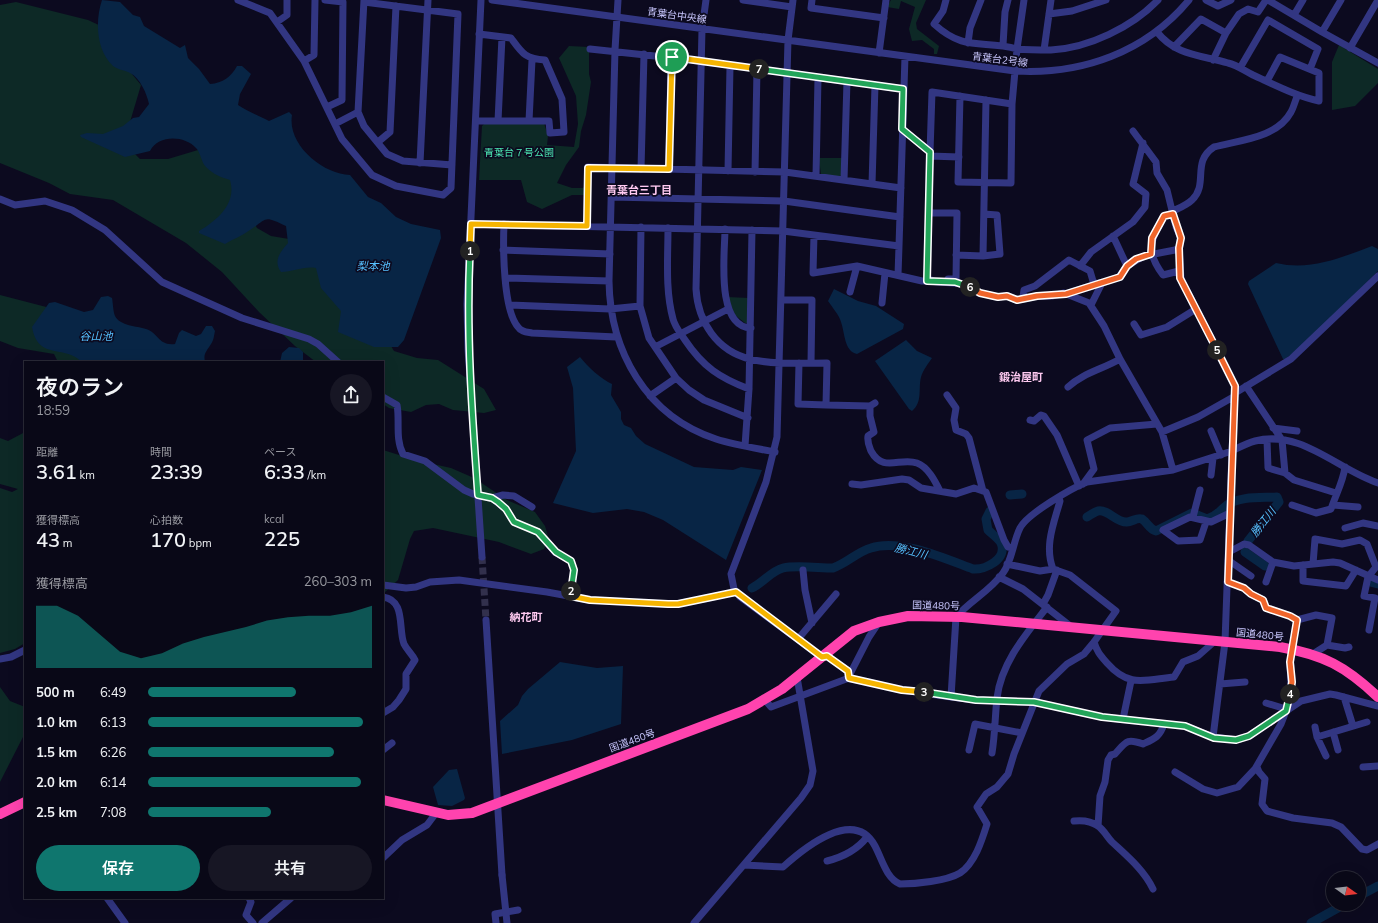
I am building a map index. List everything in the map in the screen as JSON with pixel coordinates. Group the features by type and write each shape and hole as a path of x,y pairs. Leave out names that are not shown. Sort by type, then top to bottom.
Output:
{"highway":[{"name":"国道480号","path":"384,800 436,813 460,815 497,804 729,718 765,700 854,632 880,622 908,616 956,617 1291,649 1313,654 1342,668 1360,680 1378,697"},
{"path":"0,814 24,802"}],"street":[{"path":"238,0 249,2 270,13 277,22 304,61 328,107 342,139 372,175 396,186 443,195 451,188 452,165 458,14 364,1 358,112 364,126 388,154 404,161 420,164 452,165"},
{"path":"277,22 287,15 287,0"},
{"path":"304,61 314,55 315,0"},
{"path":"325,0 343,2 342,100 328,107"},
{"path":"420,164 428,0"},
{"path":"481,0 468,327 482,557"},
{"name":"青葉台中央線","path":"492,0 788,40"},
{"path":"618,0 616,17 609,281 610,309 616,337 629,365 650,396 668,413 690,427 714,438 775,452"},
{"path":"706,0 702,29 698,170 696,289 699,311 703,322 717,342 735,353 750,359 799,363 827,363 826,404"},
{"path":"743,0 793,3 788,40 779,418 775,452 766,482 731,574 732,584 736,592 798,639 822,657 827,656 848,671 849,678"},
{"path":"812,0 811,8 884,18"},
{"path":"879,53 886,0"},
{"path":"946,0 943,10 934,24 947,36 981,46 1002,45 1018,49 1044,50 1079,45 1106,36 1128,24 1158,0"},
{"path":"968,43 970,28 981,0"},
{"path":"1002,45 1004,12 1008,0"},
{"path":"960,96 958,182 1011,183 1012,104 1024,0"},
{"path":"1044,50 1051,0"},
{"path":"1049,14 1078,9 1106,0"},
{"name":"青葉台2号線","path":"788,40 1015,71 1060,71 1094,64 1129,49 1157,32 1189,0"},
{"path":"1206,0 1218,6 1230,0"},
{"path":"1213,60 1226,33 1239,14 1248,9 1258,12 1267,0 1378,63"},
{"path":"1294,15 1303,0"},
{"path":"1322,32 1341,0"},
{"path":"1350,48 1378,0"},
{"path":"378,142 390,132 396,6"},
{"path":"1174,47 1201,18 1226,33"},
{"path":"1240,68 1268,20 1318,49 1310,69"},
{"path":"1157,32 1164,41 1174,47 1213,60 1229,63 1267,81 1298,95 1319,101 1319,73 1280,57 1267,81"},
{"path":"476,121 549,121 550,133 564,132 562,99 544,60 532,60 524,55 511,38 480,34"},
{"path":"498,121 502,38"},
{"path":"590,49 615,50 672,57 903,89"},
{"path":"642,169 644,54"},
{"path":"898,275 905,56"},
{"path":"669,169 672,57"},
{"path":"530,121 532,60"},
{"path":"728,171 730,66"},
{"path":"755,172 757,69"},
{"path":"816,176 818,78"},
{"path":"844,180 847,82"},
{"path":"872,184 875,85"},
{"path":"927,281 932,92 1012,104"},
{"path":"1179,271 1163,275 1154,263 1151,254 1152,238 1164,216 1173,213 1192,201 1196,195 1200,182 1201,163 1209,150 1214,147 1271,132 1279,126 1290,113 1298,95"},
{"path":"983,256 986,100"},
{"path":"335,124 358,112"},
{"path":"902,129 930,154 958,157"},
{"path":"1133,131 1156,162 1157,173 1167,190 1181,238 1179,248 1181,261 1179,271 1180,278 1235,386 1228,582 1220,642 1222,666 1214,738"},
{"path":"1080,266 1091,252 1133,222 1145,207 1146,194 1133,184 1143,143"},
{"path":"587,226 588,168 785,172 901,188"},
{"path":"612,197 784,201 900,217"},
{"path":"0,199 15,205 46,201 72,210 105,230 162,282 242,318 308,339 323,347 337,361"},
{"path":"927,281 938,278 956,279 957,213 929,213"},
{"path":"956,255 983,256 1000,254 997,214 984,214"},
{"path":"471,224 783,231 899,246"},
{"path":"504,224 503,250 505,278 510,305 518,327 524,332 616,337"},
{"path":"641,227 640,306 649,338 676,378 704,400 748,418"},
{"path":"668,228 670,304 673,321 694,353 708,368 719,375 749,389"},
{"path":"725,229 724,285 728,310 741,324 746,328 750,328"},
{"path":"745,446 748,418 750,359 752,230"},
{"path":"814,235 813,273 857,266 927,281 965,284 980,293 998,297 1007,296 1017,300 1037,296 1066,294 1099,284 1120,277 1127,266 1140,258 1179,248"},
{"path":"1112,236 1127,266"},
{"path":"503,250 610,254"},
{"path":"1023,297 1024,290 1035,286 1069,260 1090,271 1093,282 1099,284"},
{"path":"850,292 857,266"},
{"path":"882,302 885,273"},
{"path":"1162,432 1198,417 1291,359 1378,276"},
{"path":"505,278 609,281"},
{"path":"1091,305 1099,284"},
{"path":"1066,294 1089,303 1104,326 1120,359 1162,432 1173,470"},
{"path":"782,300 812,300 810,363"},
{"path":"510,305 610,309 640,306"},
{"path":"1134,324 1141,334 1167,327 1196,309"},
{"path":"655,347 728,310"},
{"path":"1068,387 1078,378 1105,368 1120,359"},
{"path":"799,363 798,404 873,404 870,416 874,432 868,436 867,441 873,454 886,463 892,464 909,461 922,466 934,479 940,491"},
{"path":"650,396 676,378"},
{"path":"1246,386 1282,440 1285,472"},
{"path":"947,395 956,408 954,420 956,430 966,434 969,438 983,491"},
{"path":"384,398 397,405 399,416 400,448 403,454 425,461 464,490 492,498 506,509 514,522 538,532 556,552 571,561 574,570 570,596"},
{"path":"1030,420 1034,421 1042,415 1044,416 1057,435 1081,485"},
{"path":"950,697 956,617 999,577 1007,564 1024,522 1081,485 1094,469 1087,440 1110,428 1157,424"},
{"path":"1273,428 1298,431"},
{"path":"1210,431 1221,455"},
{"path":"1081,485 1173,470 1213,458 1255,441 1267,440 1282,440 1301,445 1378,483"},
{"path":"1267,440 1268,468 1285,472 1294,480 1336,493"},
{"path":"1211,476 1213,458"},
{"path":"1292,505 1316,513 1331,509 1336,493 1342,484 1345,467"},
{"path":"852,484 861,485 902,479 909,480 917,486 956,494 974,488 983,491 988,495 1004,540 1008,547 1013,548"},
{"path":"1193,515 1200,490"},
{"path":"492,498 503,495 514,496 532,507"},
{"path":"992,753 996,727 997,702 1010,658 1045,606 1055,570 1050,552 1050,529 1060,501 1059,498"},
{"path":"1333,505 1358,507"},
{"path":"1193,515 1206,522 1217,520 1230,507"},
{"path":"1193,515 1163,530 1178,541 1200,540 1206,522"},
{"path":"1344,528 1363,523 1378,526"},
{"path":"1313,564 1315,539 1342,544 1360,540 1367,544 1376,567 1368,577 1364,596 1375,598 1369,630"},
{"path":"1228,556 1240,545 1249,544 1273,562 1294,566 1334,562 1346,565 1368,577 1378,580"},
{"path":"1228,556 1251,576"},
{"path":"1266,582 1273,562"},
{"path":"744,865 783,867 796,856 835,831 843,829 859,831 867,836 874,844 889,876 900,884 934,880 953,876 961,872 973,857 987,824 978,810 979,803 986,794 997,787 1006,778 1034,702 1045,684 1068,664 1084,654 1116,611 1084,588 1076,578 1055,570 1040,571 1007,564"},
{"path":"1303,565 1303,582 1346,586 1356,570"},
{"path":"803,570 804,590 812,623"},
{"path":"999,577 1023,589 1069,625 1069,627"},
{"path":"384,585 411,587 430,582 459,580 598,600 678,604 736,592"},
{"path":"1228,582 1244,588 1251,594 1263,600 1266,608 1290,616 1297,620 1316,615 1332,618 1327,645"},
{"path":"798,639 836,594"},
{"path":"384,598 392,600 396,604 402,622 404,642 415,660 406,674 406,689 393,707 384,712"},
{"path":"486,620 497,804 507,923"},
{"path":"1175,772 1203,789 1217,793 1238,787 1257,766 1281,724 1286,710 1292,682 1290,662 1291,649 1297,620"},
{"path":"849,678 850,672 880,622"},
{"path":"1094,642 1096,651 1115,672 1131,680 1174,677 1183,662 1198,656 1220,642"},
{"path":"1313,654 1327,645 1345,648 1349,647"},
{"path":"0,659 11,658 24,651"},
{"path":"694,923 801,798 810,785 812,771 797,677"},
{"path":"765,700 771,707 849,678 902,690 950,697 997,702 1034,702 1075,712 1185,726 1214,738 1244,739 1286,710 1305,699 1330,694 1378,706"},
{"path":"1123,719 1131,680"},
{"path":"1220,684 1245,682"},
{"path":"1344,697 1353,726"},
{"path":"1266,703 1286,710"},
{"path":"1317,737 1367,722"},
{"path":"969,750 975,724 1022,733"},
{"path":"1098,826 1100,796 1106,782 1108,760 1111,755 1115,754 1126,741 1131,740 1143,744 1156,738 1161,734 1164,724"},
{"path":"1315,727 1317,737 1326,756"},
{"path":"1333,732 1338,750"},
{"path":"384,749 392,743"},
{"path":"1257,766 1259,772 1266,779 1262,804 1267,811 1293,818 1332,822 1341,827 1362,849 1367,850 1378,844"},
{"path":"1363,767 1378,766"},
{"path":"384,857 402,840 428,825 436,813"},
{"path":"1074,821 1088,821 1098,826 1124,851 1150,882 1152,889"},
{"path":"827,861 855,849 867,836"},
{"path":"108,899 125,923"},
{"path":"252,899 246,915 253,923"},
{"path":"262,923 290,899"},
{"path":"496,923 495,914 518,910"}],"green space":[{"path":"891,0 926,0 916,23 917,29 939,46 937,54 934,54 934,49 922,40 912,41 909,29 915,7 901,1 899,9 887,7"},
{"path":"16,2 88,20 103,27 122,62 141,85 130,122 130,149 140,159 168,159 198,150 218,156 257,228 271,236 289,239 333,268 385,336 394,351 417,358 438,360 484,389 496,410 484,413 453,410 439,404 426,405 411,412 389,408 384,405 384,361 315,361 295,346 259,312 222,272 186,243 113,200 70,194 49,183 0,163 0,5"},
{"path":"1339,45 1378,69 1378,83 1355,106 1332,110 1332,62"},
{"name":"青葉台７号公園","path":"569,46 589,47 589,74 591,82 579,147 566,165 557,183 572,188 583,188 585,186 585,195 572,195 542,209 527,202 521,180 479,180 482,126 485,123 544,123 548,136 547,145 574,147 578,124 576,96 559,58"},
{"path":"819,158 843,158 842,174 839,177 821,175"},
{"path":"0,295 54,309 180,361 58,361 54,354 18,348 0,341"},
{"path":"727,297 749,298 748,323 745,323 735,315"},
{"path":"24,433 24,644 15,649 0,653 0,488 12,492 18,489 0,484 0,438 8,441"},
{"path":"384,450 415,460 451,468 474,478 507,500 535,512 545,526 549,539 544,549 531,554 499,542 433,528 414,531 410,539 398,580 384,593"},
{"path":"0,687 10,701 24,707 24,735 0,782"}],"water":[{"name":"梨本池","path":"102,0 120,2 133,15 140,17 144,26 180,48 185,45 188,58 199,69 210,84 223,81 237,66 242,66 251,74 240,94 238,105 269,121 289,112 292,115 292,126 295,137 309,156 329,169 350,175 368,197 381,203 396,217 411,224 440,230 441,238 404,340 398,347 374,347 338,332 341,311 321,288 316,268 281,272 278,264 278,257 288,243 286,226 273,220 266,219 244,234 225,244 199,233 199,231 212,222 224,210 231,197 231,189 230,180 217,175 204,165 198,150 191,144 178,139 165,140 159,142 150,151 125,157 81,137 80,135 87,133 103,134 123,126 133,118 139,117 149,104 145,91 134,75 113,66 103,52 98,35 98,17"},
{"path":"1372,246 1378,249 1378,271 1300,348 1283,359 1248,284 1249,281 1276,263 1301,265 1325,262"},
{"path":"834,289 858,301 876,306 904,324 903,329 857,354 853,352 847,345 840,319 828,301"},
{"name":"谷山池","path":"108,296 112,298 114,314 121,322 146,329 154,333 165,343 175,344 179,333 182,330 196,336 201,334 206,326 212,326 215,331 214,336 205,354 205,361 81,361 75,357 46,348 35,338 32,327 49,303 55,302 84,312 93,310 101,297"},
{"path":"906,340 917,351 932,358 922,374 918,404 912,411 909,409 875,361"},
{"path":"289,347 299,348 303,352 303,361 280,361 282,353"},
{"path":"580,357 595,372 612,384 611,395 621,412 621,419 624,425 631,428 636,436 645,444 694,467 733,470 741,467 762,470 726,560 663,520 644,512 627,509 593,513 553,503 576,451 573,388 567,367"},
{"path":"560,662 597,668 623,666 621,724 572,740 502,754 500,721 518,705 522,696 528,689"},
{"path":"457,769 465,798 464,800 452,806 438,805 433,787 449,770"}],"waterway":[{"name":"勝江川","path":"1010,495 1022,494"},
{"name":"勝江川","path":"1087,517 1097,511 1102,511 1123,522 1142,519 1156,531 1192,513 1207,519 1227,505 1238,500 1277,497 1279,502 1248,541"},
{"name":"勝江川","path":"752,588 783,568 833,568 866,550 883,546 895,546 923,551 973,569 983,568 998,559 1002,549 1000,541 988,530 986,519 990,511"},
{"name":"勝江川","path":"1245,552 1265,566"},
{"name":"勝江川","path":"1370,582 1378,584"},
{"path":"1366,892 1378,886"},
{"path":"1311,923 1332,911"}],"tunnel":[{"path":"482,557 486,620"}],"district":[{"name":"青葉台三丁目","path":"639,190"},
{"name":"鍛治屋町","path":"1021,377"},
{"name":"納花町","path":"526,617"}],"route":[{"path":"672,57 903,89 902,129 930,152 927,281 955,282 965,284 980,293 998,297 1007,296 1020,301 1037,296 1066,294 1120,277 1127,266 1136,259 1151,254 1152,238 1164,216 1173,214 1176,227 1181,238 1179,248 1181,261 1179,271 1180,278 1235,386 1228,582 1244,588 1251,594 1263,600 1266,608 1290,616 1297,620 1291,649 1290,662 1292,682 1286,711 1244,739 1236,740 1214,738 1185,726 1102,717 1034,702 997,702 902,690 849,678 848,671 827,656 822,657 736,592 728,595 678,604 590,600 570,596 574,570 571,561 556,552 538,532 514,522 506,509 498,502 492,498 478,495 468,349 467,304 471,224 587,226 588,168 669,169 672,57"}]}
